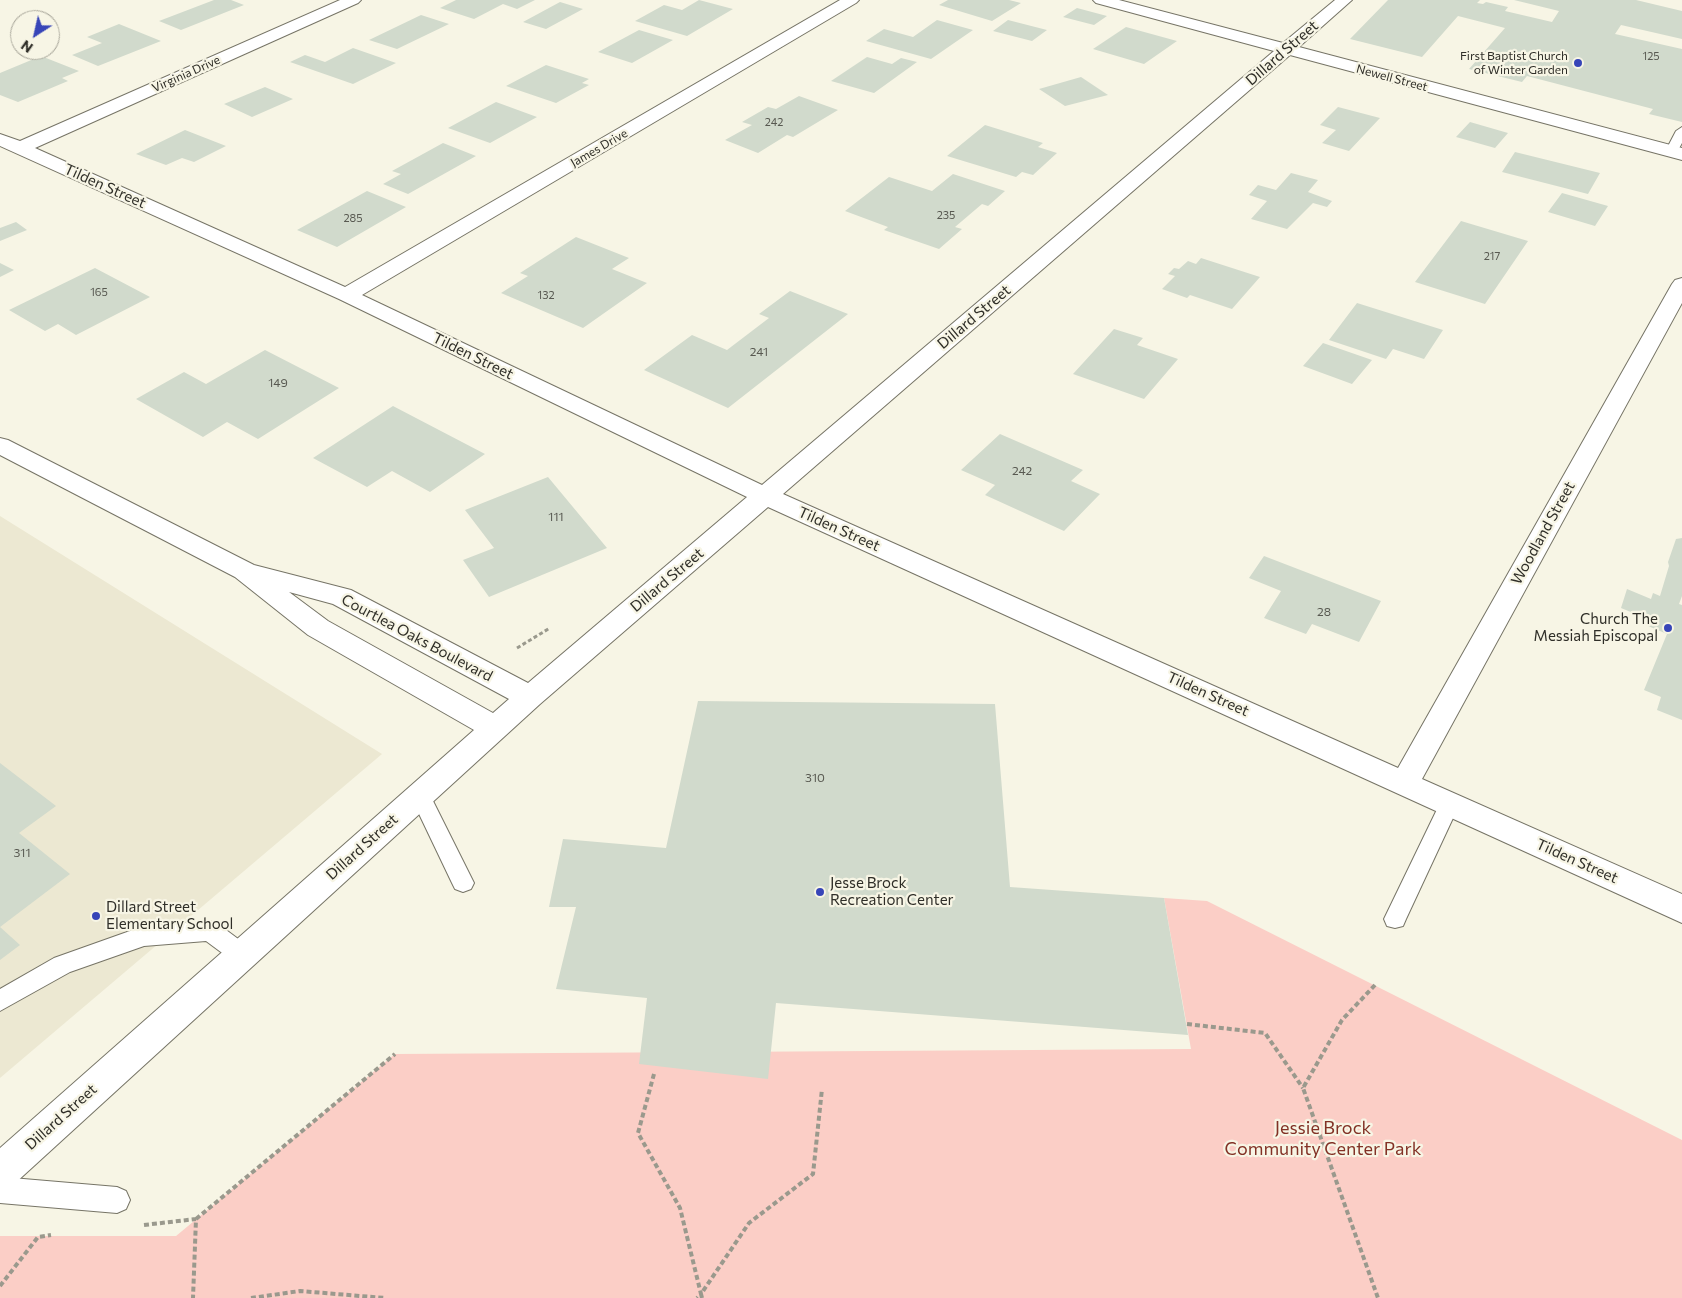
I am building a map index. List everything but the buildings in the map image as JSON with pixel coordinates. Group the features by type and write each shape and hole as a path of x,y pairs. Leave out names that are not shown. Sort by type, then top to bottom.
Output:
{"street":[{"name":"Virginia Drive","path":"10,143 353,0"},
{"name":"James Drive","path":"346,295 851,0"},
{"name":"Newell Street","path":"1101,0 1677,153"},
{"name":"Dillard Street","path":"0,1172 530,697 1344,0"},
{"name":"Tilden Street","path":"10,143 346,295 765,496 1405,782 1682,909"},
{"name":"Woodland Street","path":"1405,782 1682,284"},
{"name":"Courtlea Oaks Boulevard","path":"0,445 244,571 318,628 495,728"},
{"name":"Courtlea Oaks Boulevard","path":"244,571 342,597 530,697"}],"lane":[{"path":"1677,153 1682,131"},
{"path":"420,795 463,883"},
{"path":"1395,919 1450,803"},
{"path":"0,1001 62,965 144,936 210,931 242,954"},
{"path":"0,1190 117,1200"}],"path":[{"path":"1303,1088 1342,1020 1375,985"},
{"path":"1187,1024 1265,1033 1303,1088 1378,1298"},
{"path":"138,1225 196,1219 395,1054"},
{"path":"654,1074 638,1133 680,1208 701,1296"},
{"path":"697,1298 701,1296 749,1224 813,1174 822,1089"},
{"path":"193,1298 196,1219"},
{"path":"0,1286 38,1236 55,1235"},
{"path":"251,1298 300,1291 385,1298"}],"shaded area":[{"name":"Dillard Street Elementary School","path":"0,516 382,754 0,1078"}],"green space":[{"name":"Jessie Brock Community Center Park","path":"1164,898 1207,901 1682,1140 1682,1298 0,1298 0,1236 176,1236 395,1054 1191,1049"}],"place":[{"name":"First Baptist Church of Winter Garden","path":"1578,63"},
{"name":"Church The Messiah Episcopal","path":"1668,628"},
{"name":"Jesse Brock Recreation Center","path":"820,892"},
{"name":"Dillard Street Elementary School","path":"96,916"}]}
